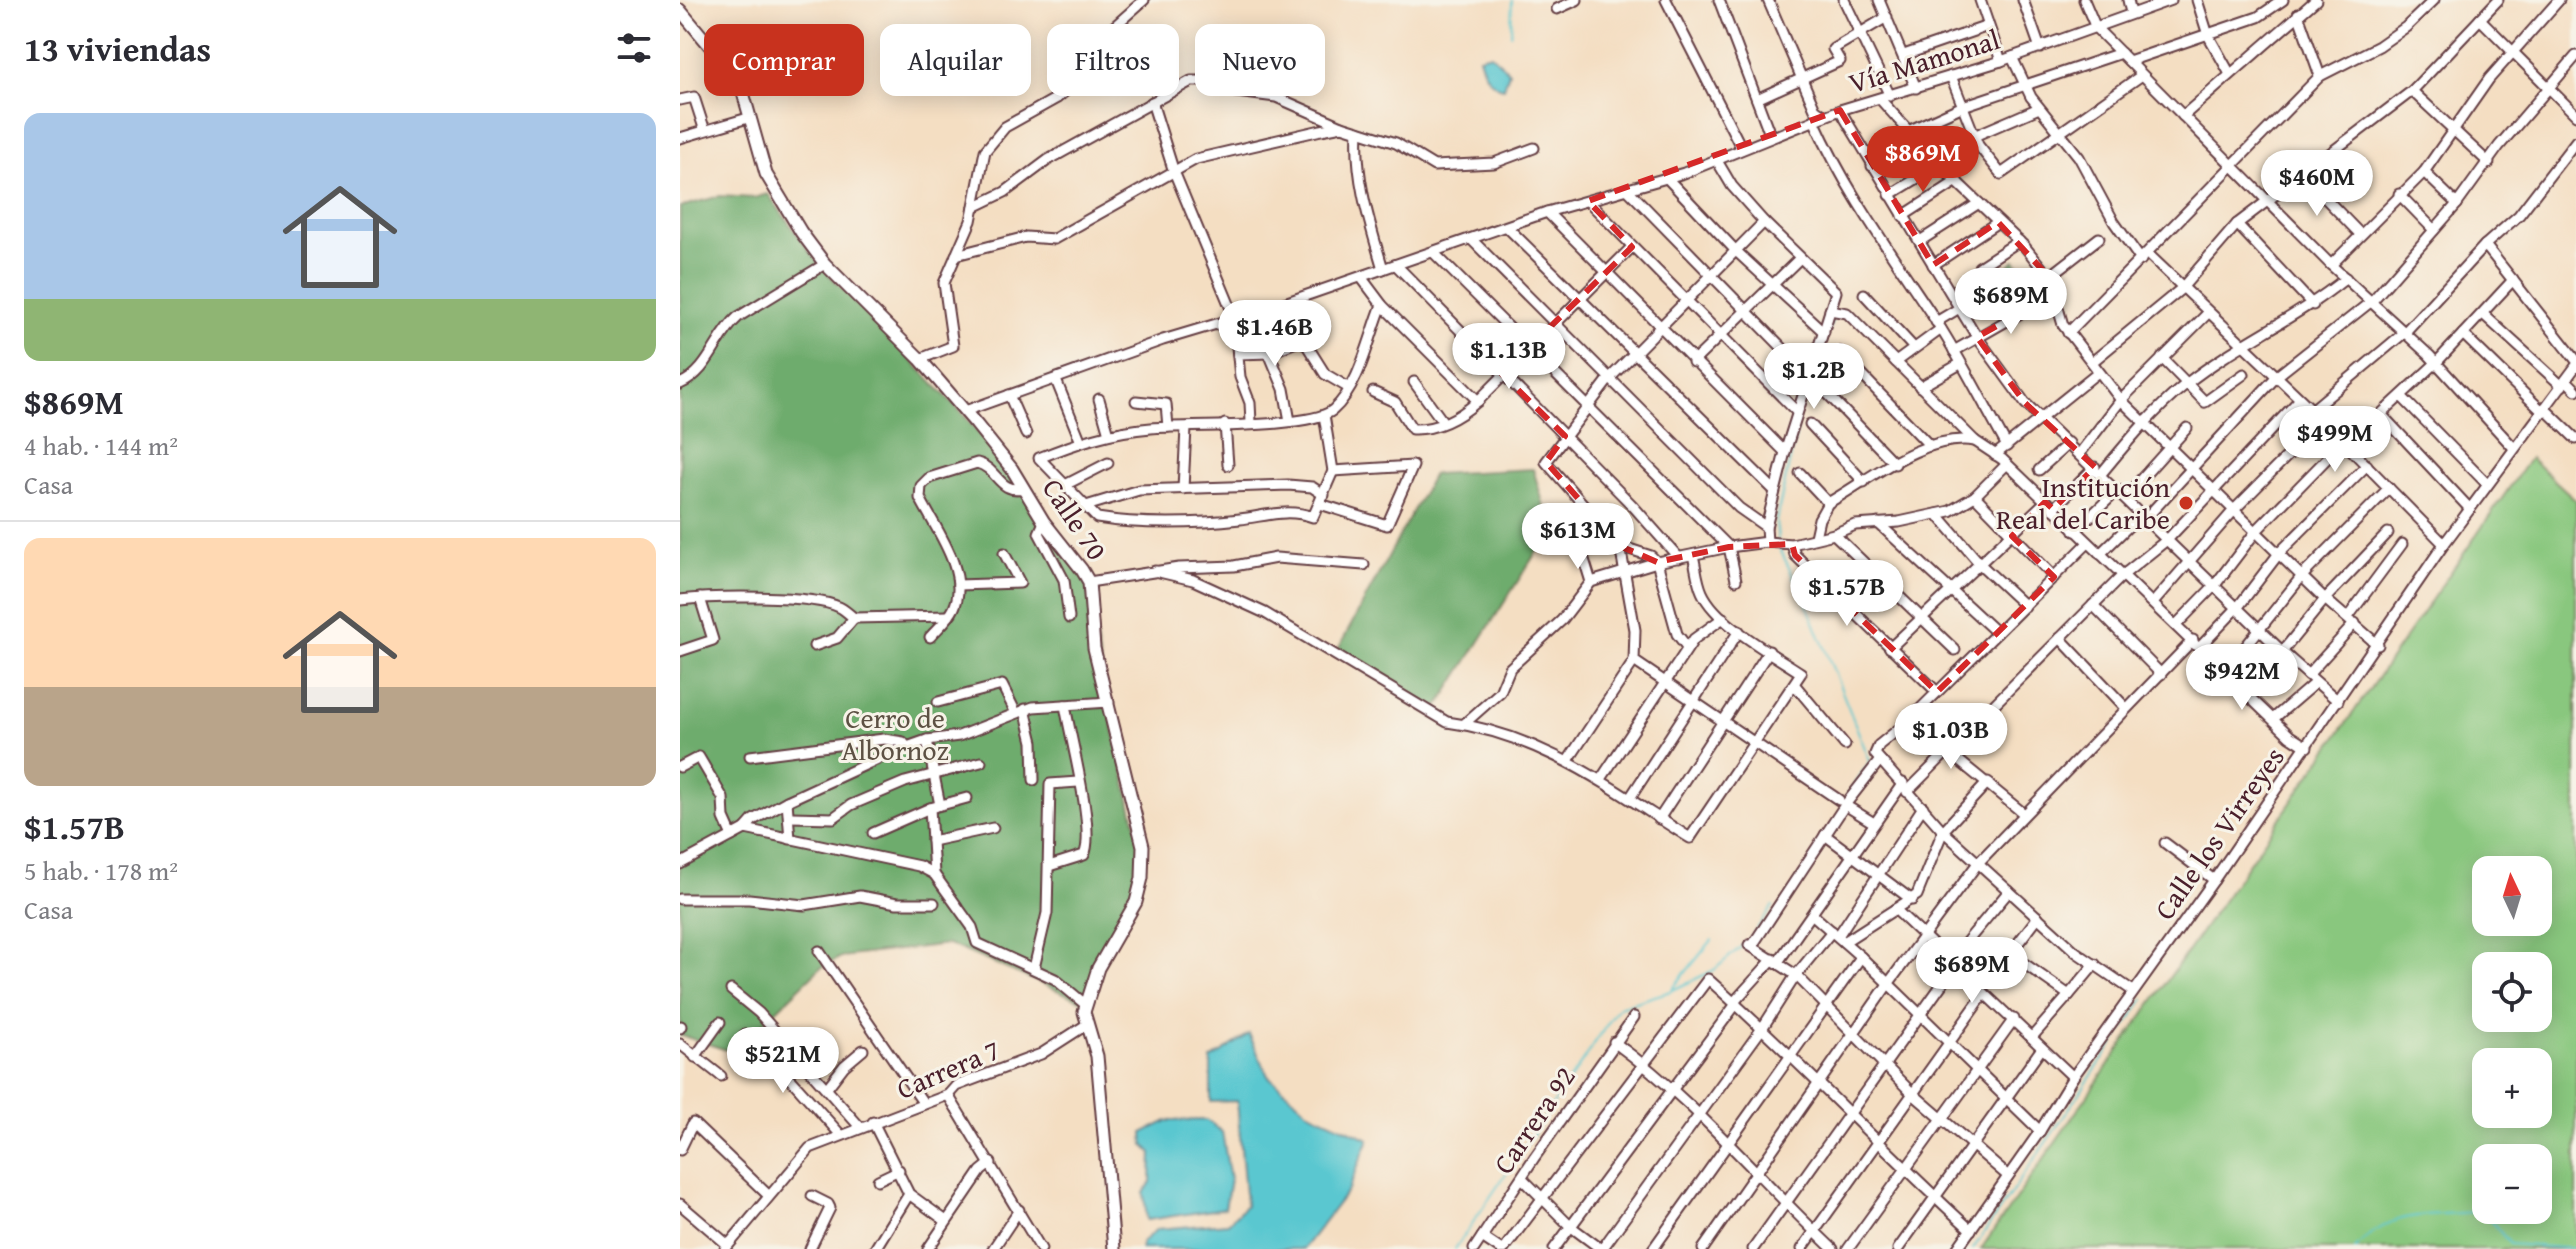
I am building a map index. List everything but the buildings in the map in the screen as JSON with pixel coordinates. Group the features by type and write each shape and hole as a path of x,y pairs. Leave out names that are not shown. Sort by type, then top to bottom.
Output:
{"street":[{"path":"920,359 953,346 944,283 974,207 982,159 995,136 1076,82 1108,32 1144,0"},
{"path":"1557,9 1577,0"},
{"path":"1666,0 1742,149"},
{"path":"1719,0 1771,137"},
{"name":"Vía Mamonal","path":"1768,0 1815,109 1825,116"},
{"path":"1844,0 1885,98 1917,141 2019,241 2049,277 2052,295 2068,333 2121,400 2325,599 2378,645"},
{"path":"1879,0 1916,88"},
{"path":"1980,0 2001,61"},
{"path":"2023,0 2040,48"},
{"path":"2084,0 2096,28 2331,265 2373,300 2436,363 2513,447"},
{"path":"2128,0 2131,13"},
{"name":"Vía Mamonal","path":"965,411 1234,316 1434,253 1547,212 1629,191 1840,110 2001,61 2171,0"},
{"path":"2197,0 2208,35 2230,74"},
{"path":"2129,61 2258,17 2283,0"},
{"path":"2183,116 2316,0"},
{"path":"2068,333 2320,76 2379,46 2406,27 2434,0"},
{"path":"2092,362 2181,289 2237,224 2412,91 2498,0"},
{"path":"2331,265 2424,172 2513,51 2559,0"},
{"name":"Calle 70","path":"680,10 740,82 748,118 777,196 825,264 920,359 965,411 1024,488 1044,522 1089,582 1094,648 1139,819 1143,846 1142,878 1136,902 1098,968 1086,1005 1086,1025 1097,1056 1114,1249"},
{"path":"2298,14 2320,76"},
{"path":"1757,99 1840,61 1833,49 1887,17"},
{"path":"2480,19 2576,115"},
{"path":"1904,55 1988,26"},
{"path":"1908,131 1963,106 2026,88 2121,53"},
{"path":"2100,554 2144,516 2277,376 2373,300 2457,204 2547,86 2576,56"},
{"path":"2012,57 2039,108 2079,157 2114,222 2144,257 2277,376 2444,544"},
{"path":"1951,76 1974,136 1997,173 2001,174 2142,75"},
{"path":"974,207 1005,192 1048,160 1180,84 1203,81 1229,91 1276,97 1342,126 1396,143 1434,166 1494,163 1534,148"},
{"path":"2412,91 2489,163"},
{"path":"680,100 694,97 704,128"},
{"path":"1152,102 1173,169 1234,316 1251,422"},
{"path":"1974,136 2039,108"},
{"path":"1840,110 1977,337 2025,403 2098,470 2285,655 2338,701"},
{"path":"680,138 704,128 748,118"},
{"path":"1814,120 1835,166 1903,276 1939,326 2007,446"},
{"path":"956,255 1026,237 1054,239 1173,169 1206,155 1342,126"},
{"path":"1358,131 1357,156 1364,200 1383,269"},
{"path":"1872,166 1917,141"},
{"path":"2312,410 2405,332 2485,245 2519,215 2576,141"},
{"path":"1716,159 1732,186 1764,222 1799,259 1834,288 1824,332 1808,374 1774,490 1766,527"},
{"path":"1890,195 1939,165"},
{"path":"2424,172 2457,204"},
{"path":"2302,174 2360,234"},
{"path":"1666,177 1771,286 1824,332"},
{"path":"1903,216 1957,181"},
{"path":"1629,191 1808,374"},
{"path":"2399,194 2434,230"},
{"path":"1588,201 1720,338 1797,412"},
{"path":"1920,241 1979,203"},
{"path":"1547,212 1785,452"},
{"path":"1687,647 1677,634 1657,562 1651,556 1620,546 1546,462 1609,379 1764,222"},
{"path":"1933,265 1998,222"},
{"path":"2237,224 2313,305"},
{"path":"1507,227 1774,490"},
{"path":"2049,277 2099,238"},
{"path":"1471,239 1739,508 1766,527 1779,543 1937,692"},
{"path":"1979,267 2019,241"},
{"path":"2485,245 2576,360"},
{"path":"1373,392 1395,402 1412,429 1443,422 1478,401 1632,247"},
{"path":"1434,253 1729,547 1736,580"},
{"path":"1693,362 1799,259"},
{"path":"680,384 696,375 726,328 738,317 825,264"},
{"path":"1396,265 1565,436 1679,558"},
{"path":"1361,277 1382,305 1478,401"},
{"path":"1890,648 2012,536 2098,470 2143,421 2187,384 2313,305 2346,278"},
{"path":"2177,624 2215,585 2257,530 2343,442 2381,414 2436,363 2513,280"},
{"path":"1896,362 1961,307 1993,288"},
{"path":"1864,294 1914,348"},
{"path":"1954,351 2052,295"},
{"path":"1324,415 1333,471 1313,517 1284,511 1238,519 1149,522 1097,518 1039,458 1109,434 1168,427 1290,421 1324,415 1334,409 1349,388 1382,305"},
{"path":"1830,310 1847,313 1975,441 2007,464 2273,719 2307,747"},
{"path":"2080,453 2121,400 2208,313"},
{"path":"2483,314 2576,390"},
{"path":"2463,334 2576,439"},
{"path":"1238,354 1269,353 1303,339 1325,374 1349,388"},
{"path":"1840,352 1930,446"},
{"path":"1269,353 1284,389 1290,421"},
{"path":"2162,358 2205,402 2244,374"},
{"path":"1920,387 1960,364"},
{"name":"Calle los Virreyes","path":"1957,1249 2040,1131 2073,1077 2378,645 2444,544 2576,366"},
{"path":"1995,455 2098,372"},
{"path":"1056,380 1081,442"},
{"path":"1414,382 1443,422"},
{"path":"1822,388 1895,464"},
{"path":"1009,395 1026,434"},
{"path":"2401,396 2487,484"},
{"path":"1099,399 1109,434"},
{"path":"1554,1249 1735,1003 1813,915 1874,823 1905,787 1947,751 2123,575 2168,539 2300,399"},
{"path":"1136,401 1166,404 1168,427"},
{"path":"2381,414 2470,509"},
{"path":"2153,603 2235,509 2322,421"},
{"path":"1225,424 1228,465"},
{"path":"1810,424 1864,482"},
{"path":"1183,489 1186,428"},
{"path":"2075,531 2121,493 2187,428"},
{"path":"1815,537 1819,519 1828,503 1930,446 1961,438 1975,441"},
{"path":"2039,470 2069,443"},
{"path":"930,637 955,607 958,585 955,567 920,498 921,486 929,478 977,463 983,464 1008,489 1024,488"},
{"path":"1065,485 1108,463"},
{"path":"1464,724 1500,692 1510,668 1526,649 1562,620 1591,582 1657,562 1729,547 1779,543 1834,534 1852,525 1937,514 1975,496 2007,464"},
{"path":"1703,1249 1888,984 1978,863 2126,708 2238,607 2280,552 2367,465"},
{"path":"1086,506 1139,490 1288,485 1312,487 1322,499 1387,525 1413,466 1333,471"},
{"path":"1800,473 1828,503"},
{"path":"2226,671 2262,631 2302,576 2389,488"},
{"path":"1975,496 2054,577"},
{"path":"1937,514 1981,565 2025,606"},
{"path":"1044,522 1039,533 1064,580 1069,618"},
{"path":"1878,523 1997,633"},
{"path":"1556,528 1582,553 1591,582"},
{"path":"2250,696 2285,655 2325,599 2388,533"},
{"path":"1834,534 1920,620 1955,650"},
{"path":"2088,543 1875,749 1880,760 1943,831 2076,952 2133,991"},
{"path":"2273,719 2312,679 2402,544"},
{"path":"1569,759 1634,661 1635,630 1620,546"},
{"path":"958,585 1020,583 1004,553"},
{"path":"1155,571 1193,580 1265,613 1447,722 1464,724 1569,759 1690,838 1801,673 1723,618 1701,591 1693,555"},
{"path":"1089,582 1155,571 1234,566 1276,558 1364,565"},
{"path":"680,651 713,640 700,598"},
{"path":"680,600 824,602 840,607 854,618 949,616"},
{"path":"2093,605 2161,674"},
{"path":"814,646 837,638 854,618"},
{"path":"1601,779 1687,647 1723,618"},
{"path":"1630,798 1691,700 1739,631"},
{"path":"2060,638 2126,708"},
{"path":"1659,819 1769,651"},
{"path":"1634,661 1874,823"},
{"path":"1794,684 1845,745"},
{"path":"938,702 1002,685 1021,711 1033,742 1034,780"},
{"path":"680,864 745,829 753,820 787,801 864,762 927,740 959,736 1021,711 1109,702"},
{"path":"1049,866 1084,855 1088,846 1088,819 1078,782 1065,705"},
{"path":"750,756 884,739 903,742 907,747"},
{"path":"927,740 936,775 932,841 934,874"},
{"path":"1947,751 2023,813"},
{"path":"680,767 699,757 723,798 724,818 732,836"},
{"path":"1880,760 1842,802 1825,835 1751,945 1796,975 1912,1093 2008,1176"},
{"path":"791,817 833,818 851,805 905,782 981,762"},
{"path":"1034,968 1046,926 1050,784 1078,782"},
{"path":"1838,936 1912,900 1921,889 1943,831 1988,782"},
{"path":"873,833 935,806 967,798"},
{"path":"787,801 791,817 790,839"},
{"path":"1522,1178 1570,1226 1602,1249 1763,1027 1796,975 1838,936 1923,807"},
{"path":"932,841 993,828"},
{"path":"745,829 919,866 934,874 972,927 979,946 1055,979 1086,1005"},
{"path":"1825,835 1912,900"},
{"path":"2165,843 2214,880"},
{"path":"1753,1249 1952,964 2009,891"},
{"path":"680,899 749,899 804,905 860,896 897,903 934,903"},
{"path":"1895,909 2073,1077"},
{"path":"1813,915 1861,957 1947,1044 2040,1131"},
{"path":"1802,1249 1989,981 2038,917"},
{"path":"819,951 924,1104"},
{"path":"2009,953 2069,995"},
{"path":"1653,1249 1861,957"},
{"path":"2032,1037 2095,964"},
{"path":"1967,977 1989,981"},
{"path":"1482,1237 1502,1249 1708,979 1792,1054 1849,1114 1971,1230"},
{"path":"731,990 759,1013 860,1127"},
{"name":"Carrera 92","path":"1474,1249 1634,1017"},
{"path":"1848,1249 2014,1019"},
{"path":"695,1057 720,1022"},
{"name":"Carrera 7","path":"727,1247 810,1148 948,1095 956,1086 1041,1054 1086,1025"},
{"path":"745,1035 761,1046 840,1134"},
{"path":"1614,1042 1642,1062 1833,1249"},
{"path":"680,1044 721,1076"},
{"path":"1898,1249 2042,1048"},
{"path":"827,1088 850,1060 863,1050"},
{"path":"948,1095 1041,1249"},
{"path":"873,1122 909,1194 946,1221"},
{"path":"680,1150 693,1123 768,1195"},
{"path":"928,1249 981,1171 991,1163"},
{"path":"878,1180 899,1170"},
{"path":"875,1249 909,1194"},
{"path":"810,1249 830,1208 812,1196"},
{"path":"680,1204 727,1247"},
{"path":"993,1249 1019,1210"}],"highlighted area":[{"path":"1840,110 1933,265 1998,222 2049,277 2052,295 1977,337 2025,403 2095,467 2053,509 2045,502 2012,536 2054,577 1937,692 1795,555 1792,544 1729,547 1657,562 1620,546 1546,462 1565,436 1502,374 1632,247 1588,201"}],"green space":[{"name":"Cerro de Albornoz","path":"768,194 819,264 962,413 1009,470 1086,582 1107,702 1141,846 1133,902 1085,1002 948,944 841,957 820,968 733,1052 680,1035 680,207 720,196 754,198"},
{"path":"2015,260 2027,276 2018,282 2025,293 2012,301 2014,310 2003,318 2000,326 1998,292 2011,283 2002,274 1997,277 1996,261 2005,269"},
{"path":"2530,458 2576,500 2576,1249 1981,1249"},
{"path":"1533,469 1551,529 1436,710 1336,653 1433,474"}],"water":[{"path":"1491,54 1509,72 1504,88 1491,81 1482,67 1479,57"},
{"path":"1249,1034 1268,1076 1309,1112 1369,1139 1348,1190 1303,1249 1141,1249 1142,1242 1157,1229 1228,1223 1246,1205 1237,1101 1211,1102 1211,1060"},
{"path":"1207,1120 1222,1132 1230,1179 1225,1208 1147,1220 1144,1193 1151,1182 1152,1153 1144,1145 1143,1133 1167,1121"}],"waterway":[{"path":"1511,34 1512,0"},
{"path":"1828,332 1834,315"},
{"path":"1778,540 1776,521 1797,429"},
{"path":"1779,547 1808,607 1870,761 1848,794"},
{"path":"1455,1249 1619,1007 1671,991 1714,970 1749,940 1773,906"},
{"path":"1672,989 1712,940"},
{"path":"1973,1249 2144,999"},
{"path":"2355,1249 2369,1235 2398,1220 2483,1211 2510,1244 2576,1249"}],"place":[{"name":"Institución Real del Caribe","path":"2186,503"}]}
